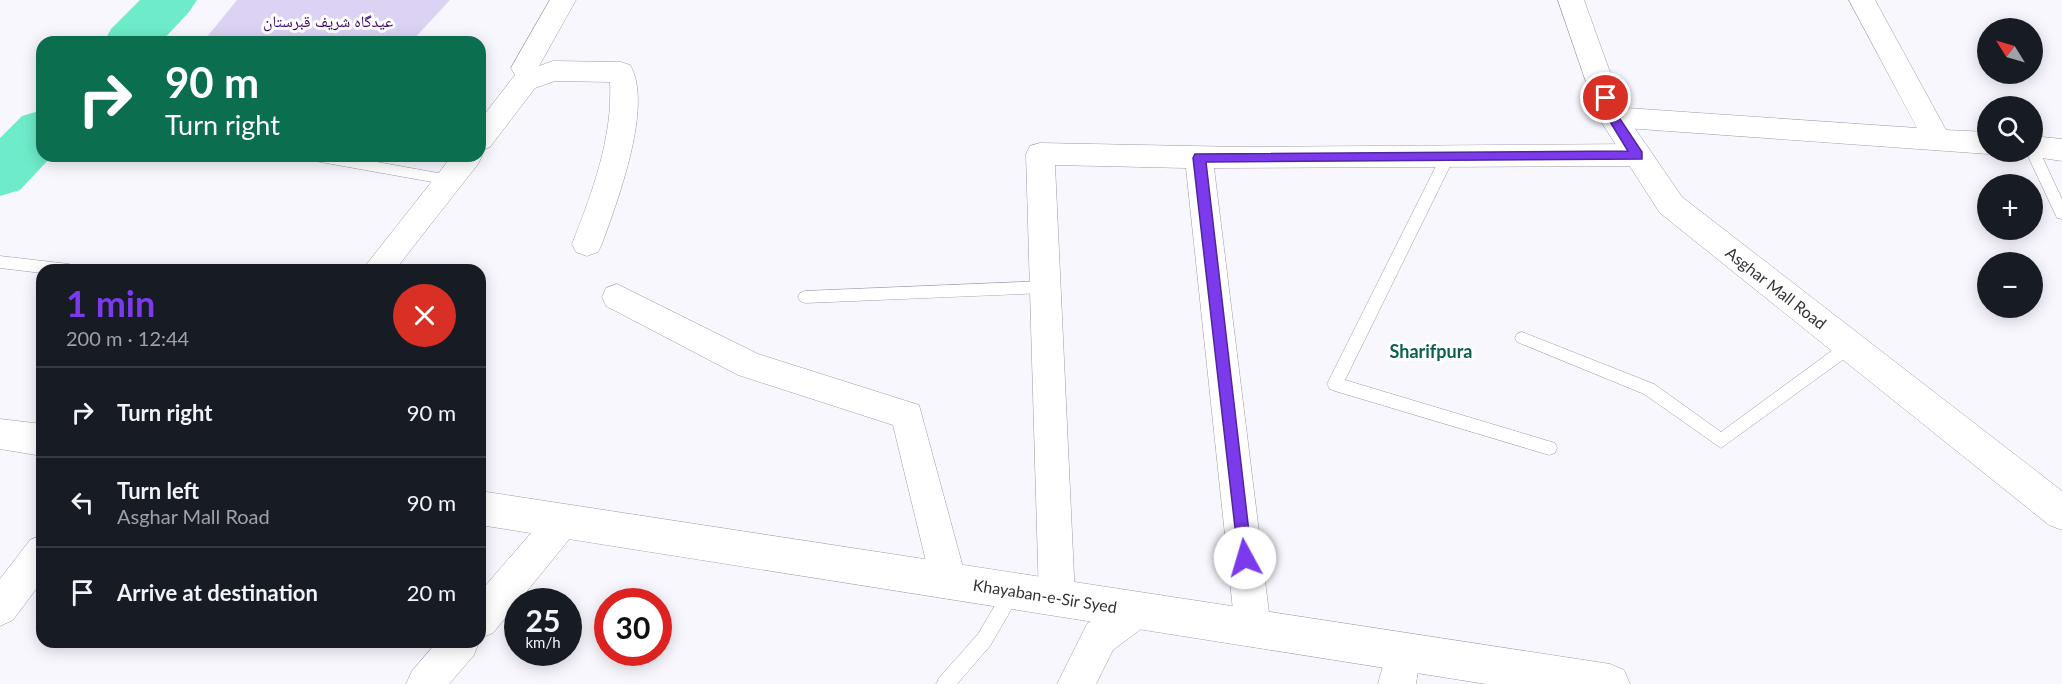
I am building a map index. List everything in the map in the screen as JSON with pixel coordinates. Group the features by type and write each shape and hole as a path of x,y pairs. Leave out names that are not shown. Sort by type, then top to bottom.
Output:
{"main road":[{"name":"Asghar Mall Road","path":"1571,0 1612,117 1671,206 2062,513"},
{"path":"0,434 36,439"},
{"name":"Khayaban-e-Sir Syed","path":"486,509 1253,629 1400,668 1610,684"}],"street":[{"path":"534,78 524,68 563,0"},
{"path":"1862,0 1936,137"},
{"path":"486,132 525,81 553,71 621,72 625,82 622,126 610,182 587,244"},
{"path":"1612,117 1977,141"},
{"path":"2043,149 2062,150"},
{"path":"1057,598 1040,154 1199,158 1638,155"},
{"path":"1199,158 1253,629"},
{"path":"382,264 463,162"},
{"path":"617,297 749,365 907,415 949,582"},
{"path":"486,613 563,521"},
{"path":"0,608 36,560"},
{"path":"1076,684 1100,637 1136,611"},
{"path":"425,684 456,648"}],"lane":[{"path":"1448,156 1335,384 1549,448"},
{"path":"348,162 449,180"},
{"path":"2038,162 2062,214"},
{"path":"0,262 36,266"},
{"path":"805,297 1045,287"},
{"path":"1522,338 1649,389 1721,441 1850,346"},
{"path":"945,684 984,640 1013,591"}],"green space":[{"name":"عیدگاہ شریف قبرستان","path":"237,0 450,0 417,36 208,36"}],"waterway":[{"path":"136,36 171,0"},
{"path":"0,174 36,137"}],"district":[{"name":"Sharifpura","path":"1431,352"}],"route":[{"path":"1245,558 1199,158 1638,155 1612,117 1606,98"}]}
